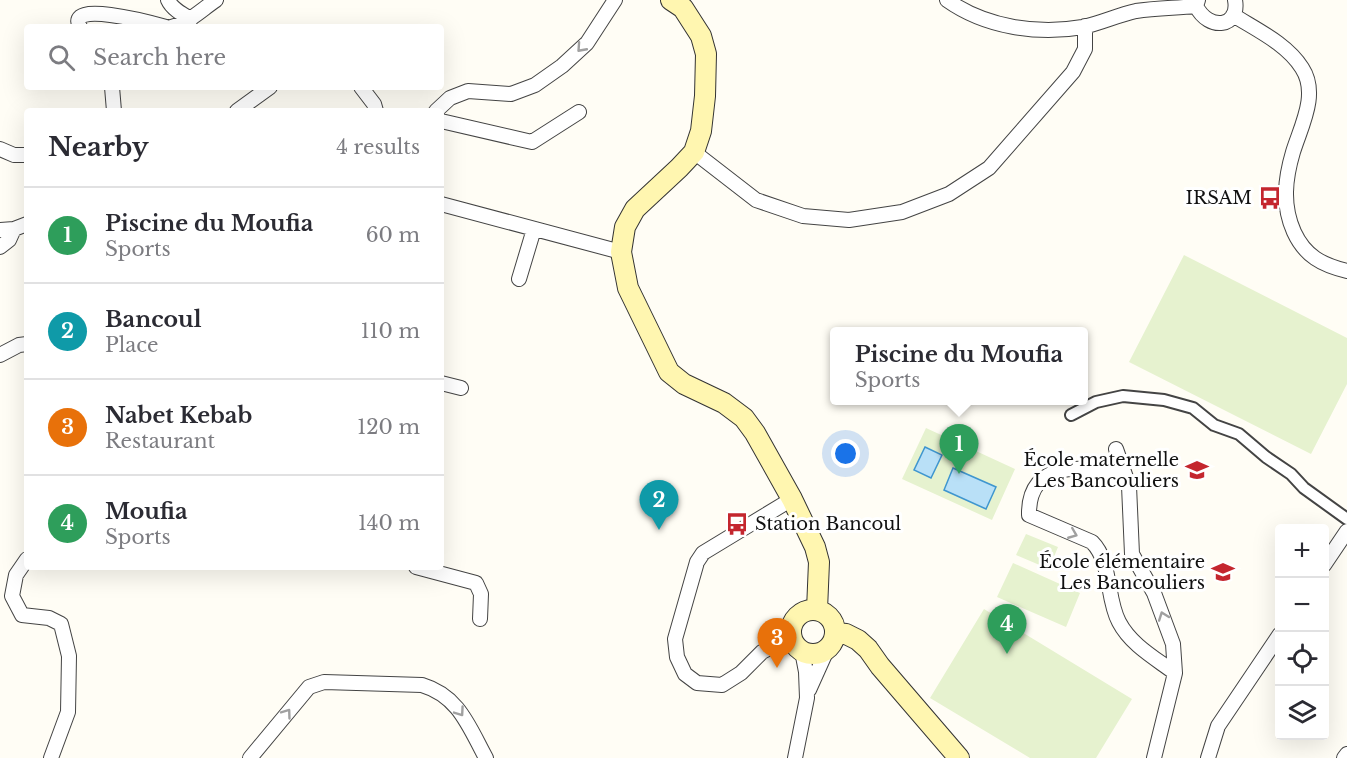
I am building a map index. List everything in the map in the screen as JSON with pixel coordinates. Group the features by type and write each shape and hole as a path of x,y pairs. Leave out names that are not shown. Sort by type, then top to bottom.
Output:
{"main road":[{"path":"671,0 683,8 701,36 706,54 701,131 694,152 635,209 625,227 621,252 628,288 669,372 684,384 724,403 744,418 753,429 810,535 819,562 817,610"},
{"path":"831,642 833,621 824,612 811,610 799,614 792,624 796,644 814,654 846,634 858,639 959,758"}],"street":[{"path":"168,0 181,14 191,19"},
{"path":"178,24 191,19 216,0"},
{"path":"439,108 450,98 468,91 511,94 535,85 562,66 587,43 615,0"},
{"path":"947,0 963,11 994,23 1035,30 1060,30 1085,26 1115,16 1197,3 1200,15 1211,23 1224,22 1236,10 1235,0"},
{"path":"79,24 78,10 89,2 111,4 155,24"},
{"path":"1233,15 1270,38 1290,54 1303,69 1308,87 1307,113 1293,151 1286,182 1287,213 1299,242 1308,253 1326,266 1347,271"},
{"path":"694,152 756,200 803,216 849,220 902,212 949,194 989,168 1073,72 1085,49 1085,26"},
{"path":"112,90 114,108"},
{"path":"241,108 266,90"},
{"path":"363,90 375,108"},
{"path":"444,122 532,142 579,112"},
{"path":"0,149 14,155 24,156"},
{"path":"444,205 621,252"},
{"path":"0,247 9,240 14,228"},
{"path":"519,279 534,229"},
{"path":"0,355 24,344"},
{"path":"444,384 461,388"},
{"path":"1071,415 1096,402 1123,396 1164,400 1193,408 1214,425 1239,434 1291,474 1304,488 1347,519"},
{"path":"1116,450 1129,486 1132,554 1154,593 1173,644 1175,672 1154,758"},
{"path":"1125,475 1099,469 1066,469 1045,476 1034,490 1029,504 1029,516 1092,542 1099,549 1103,558 1113,608 1129,639 1175,672"},
{"path":"792,499 703,553 697,562 675,639 677,657 686,674 697,683 722,685 741,673 762,652 796,644 806,672 807,698"},
{"path":"1329,558 1347,531"},
{"path":"24,563 15,574 12,596 22,615 49,618 61,624 69,656 68,712 51,758"},
{"path":"427,570 476,583 482,594 480,619"},
{"path":"1208,758 1218,726 1275,641"},
{"path":"795,758 807,698 831,642"},
{"path":"250,758 309,687 324,682 422,685 436,690 451,700 461,711 486,758"},
{"path":"1344,758 1347,754"}],"green space":[{"path":"1184,255 1347,338 1347,384 1311,454 1129,362"},
{"path":"926,428 1015,469 992,520 902,479"},
{"path":"1026,534 1058,547 1049,569 1016,555"},
{"path":"1013,563 1080,593 1066,627 997,597"},
{"path":"984,609 1132,699 1096,758 1030,758 930,698"}],"water":[{"path":"925,447 942,455 931,478 914,470"},
{"path":"953,468 996,487 986,509 944,490"}],"place":[{"name":"IRSAM","path":"1270,198"},
{"name":"École maternelle Les Bancouliers","path":"1197,470"},
{"name":"Piscine du Moufia","path":"959,474"},
{"name":"Station Bancoul","path":"737,524"},
{"name":"Bancoul","path":"659,530"},
{"name":"École élémentaire Les Bancouliers","path":"1223,572"},
{"name":"Moufia","path":"1007,654"},
{"name":"Nabet Kebab","path":"777,668"}]}
